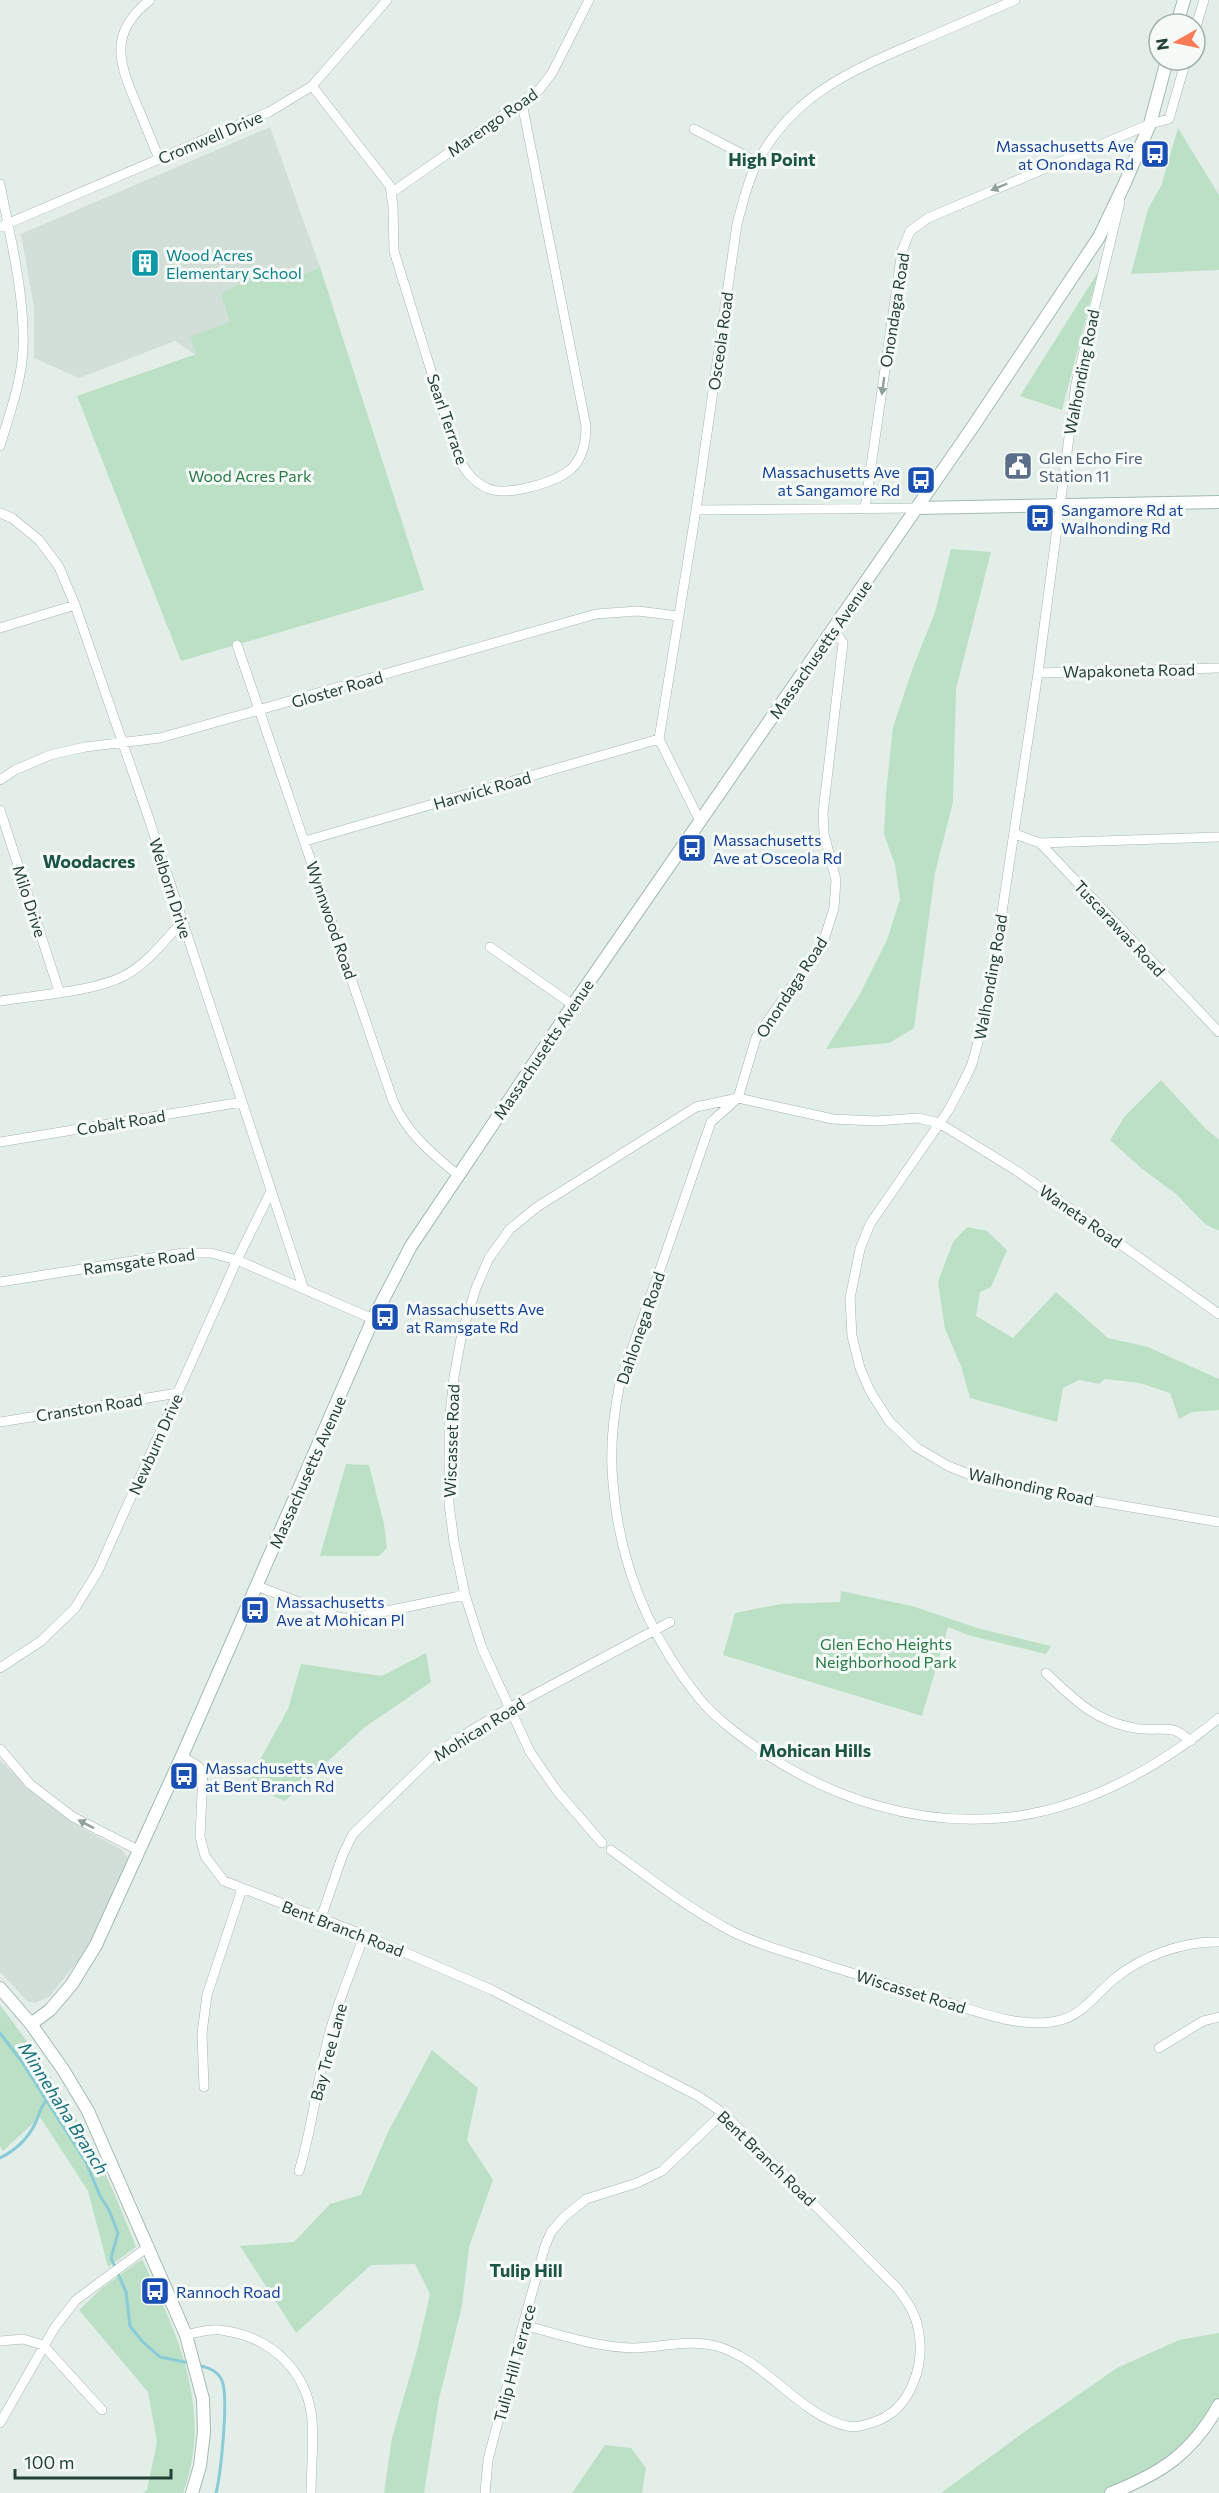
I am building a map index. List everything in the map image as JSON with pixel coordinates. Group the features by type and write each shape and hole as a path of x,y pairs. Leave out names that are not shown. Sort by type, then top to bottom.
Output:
{"main road":[{"name":"Massachusetts Avenue","path":"31,2024 50,2010 72,1984 96,1945 182,1756 373,1319 411,1246 573,1005 917,508 1099,237 1150,124 1164,72"},
{"path":"917,508 1219,502"},
{"path":"0,1988 31,2024 64,2071 88,2111 186,2335 196,2365 203,2398 204,2432 200,2466 192,2493"},
{"path":"1111,2493 1141,2481 1177,2459 1206,2428 1219,2405"}],"street":[{"path":"150,0 130,18 121,38 119,58 124,76 159,158"},
{"name":"Cromwell Drive","path":"4,226 269,112 312,86 387,0"},
{"name":"Marengo Road","path":"391,193 539,90 552,73 589,0"},
{"name":"Osceola Road","path":"659,740 696,510 737,224 747,187 758,162 796,111 824,88 853,70 1015,0"},
{"path":"1150,124 1169,118 1182,72"},
{"name":"Searl Terrace","path":"312,86 386,181 391,193 394,251 458,458 466,472 484,487 497,492 553,480 570,470 579,460 586,440 586,426 522,103"},
{"name":"Onondaga Road","path":"865,508 902,251 910,231 928,218 1150,124"},
{"path":"694,129 758,162"},
{"path":"0,184 4,226 22,311 23,349 18,382 0,446"},
{"name":"Walhonding Road","path":"1124,185 1076,384 1015,834 981,1036 972,1064 939,1123 870,1224 860,1249 852,1280 850,1298 852,1336 860,1368 870,1391 889,1421 916,1447 948,1466 971,1475 1065,1496 1219,1522"},
{"path":"696,510 917,508"},
{"name":"Welborn Drive","path":"0,513 12,518 39,540 59,567 75,605 303,1287"},
{"path":"0,628 75,605"},
{"name":"Gloster Road","path":"0,780 15,770 50,755 85,747 160,738 596,614 638,611 678,616"},
{"name":"Onondaga Road","path":"738,1098 756,1038 824,940 834,908 836,880 824,834 823,813 843,643 834,629"},
{"name":"Wynnwood Road","path":"237,645 399,1114 421,1144 458,1174"},
{"name":"Wapakoneta Road","path":"1038,673 1219,668"},
{"path":"659,740 700,821"},
{"name":"Harwick Road","path":"305,841 659,740"},
{"name":"Milo Drive","path":"0,810 59,991"},
{"name":"Tuscarawas Road","path":"1015,834 1040,843 1219,1032"},
{"path":"1040,843 1219,837"},
{"path":"0,1001 99,985 123,976 143,962 182,922"},
{"path":"490,947 573,1005"},
{"name":"Wiscasset Road","path":"602,1843 578,1818 537,1762 509,1708 482,1648 465,1595 454,1542 449,1504 449,1424 453,1377 462,1333 476,1288 489,1258 510,1229 537,1207 696,1107 738,1098 833,1119 876,1121 918,1118 939,1123"},
{"name":"Dahlonega Road","path":"738,1098 711,1122 619,1387 613,1444 613,1483 624,1553 632,1580 654,1631 698,1697 741,1737 777,1762 821,1786 853,1800 888,1809 939,1816 974,1818 1011,1816 1067,1804 1125,1782 1191,1741"},
{"name":"Cobalt Road","path":"0,1142 242,1102"},
{"name":"Waneta Road","path":"939,1123 1017,1171 1219,1314"},
{"name":"Newburn Drive","path":"0,1668 41,1641 75,1608 98,1571 237,1260 271,1191"},
{"name":"Ramsgate Road","path":"0,1282 183,1253 211,1253 237,1260 373,1319"},
{"name":"Cranston Road","path":"0,1422 178,1393"},
{"path":"257,1586 338,1617 348,1618 465,1595"},
{"name":"Mohican Road","path":"321,1918 343,1854 353,1834 432,1757 509,1708 670,1622"},
{"path":"1046,1673 1067,1695 1100,1719 1133,1728 1174,1730 1191,1741 1219,1718"},
{"path":"0,1749 30,1784 73,1817 138,1850"},
{"name":"Bent Branch Road","path":"182,1756 199,1767 203,1773 200,1837 205,1856 224,1881 364,1935 492,1990 698,2096 723,2113 897,2288 912,2309 919,2329 919,2366 910,2390 892,2413 860,2427 848,2426 827,2420 744,2358 716,2346 688,2344 633,2348 605,2345 523,2325"},
{"name":"Wiscasset Road","path":"611,1850 704,1916 734,1932 871,1980 982,2012 1031,2023 1057,2021 1069,2017 1086,2007 1113,1980 1157,1954 1190,1944 1219,1942"},
{"path":"204,2086 202,2033 207,1995 242,1889"},
{"name":"Bay Tree Lane","path":"299,2171 309,2137 330,2033 364,1935"},
{"path":"1159,2048 1203,2021 1219,2017"},
{"name":"Tulip Hill Terrace","path":"484,2493 488,2460 523,2325 551,2232 564,2217 586,2199 637,2183 662,2171 723,2113"},
{"path":"0,2423 43,2345 76,2300 149,2246"},
{"path":"186,2335 215,2329 251,2336 284,2357 294,2369 305,2390 312,2418 311,2493"},
{"path":"0,2340 23,2339 43,2345 102,2410"}],"shaded area":[{"path":"270,127 320,267 286,283 238,341 197,356 175,341 79,378 34,358 34,308 21,234"},
{"path":"0,1760 36,1795 78,1826 121,1849 129,1859 82,1956 49,1997 35,2003 27,2001 0,1972"}],"green space":[{"path":"1178,128 1219,195 1219,270 1131,274 1148,209 1161,186"},
{"name":"Wood Acres Park","path":"272,267 286,283 320,267 424,590 181,661 77,396 197,354 190,337 230,322 221,294"},
{"path":"1098,272 1062,410 1020,396"},
{"path":"951,549 991,552 956,689 953,802 935,873 914,1028 889,1043 826,1049 860,994 887,940 900,899 895,865 884,834 893,727 935,612"},
{"path":"1161,1080 1219,1140 1219,1231 1205,1224 1176,1194 1141,1168 1110,1140 1125,1116"},
{"path":"967,1227 987,1231 1007,1250 991,1287 980,1292 976,1316 1013,1338 1056,1292 1108,1338 1148,1347 1219,1379 1219,1410 1192,1412 1179,1419 1170,1393 1140,1383 1105,1379 1099,1384 1079,1380 1063,1388 1057,1422 970,1398 961,1366 945,1329 938,1282 953,1242"},
{"path":"346,1464 369,1465 384,1524 387,1548 379,1556 320,1556"},
{"name":"Glen Echo Heights Neighborhood Park","path":"841,1591 912,1606 977,1628 1051,1646 1046,1654 971,1636 948,1627 922,1716 723,1655 735,1613 781,1604 840,1602"},
{"path":"426,1653 431,1682 365,1727 285,1801 246,1785 288,1709 301,1664 382,1676"},
{"path":"0,2005 69,2106 93,2149 121,2209 136,2247 108,2267 88,2191 40,2117 3,2151 0,2146"},
{"path":"432,2050 478,2088 467,2140 493,2180 469,2247 462,2306 439,2399 424,2493 384,2493 392,2438 417,2351 430,2294 415,2264 371,2265 296,2333 240,2246 294,2242 330,2204 361,2195 388,2132"},
{"path":"142,2259 179,2344 193,2402 195,2432 192,2462 183,2493 143,2493 147,2490 157,2442 148,2392 79,2310 101,2289"},
{"path":"1219,2333 1219,2405 1177,2459 1111,2493 941,2493 1117,2368 1179,2340"},
{"path":"605,2445 631,2448 646,2468 642,2493 572,2493"}],"waterway":[{"name":"Minnehaha Branch","path":"0,2033 22,2062 86,2162 100,2196 109,2210 118,2233 111,2258 126,2292 130,2326 142,2341 160,2357 189,2363"},
{"path":"0,2158 25,2140 46,2101"},
{"name":"Minnehaha Branch","path":"198,2365 217,2373 223,2384 225,2406 223,2438 216,2493"}],"place":[{"name":"Massachusetts Ave at Onondaga Rd","path":"1155,154"},
{"name":"Wood Acres Elementary School","path":"145,263"},
{"name":"Glen Echo Fire Station 11","path":"1018,466"},
{"name":"Massachusetts Ave at Sangamore Rd","path":"921,480"},
{"name":"Sangamore Rd at Walhonding Rd","path":"1040,518"},
{"name":"Massachusetts Ave at Osceola Rd","path":"692,848"},
{"name":"Massachusetts Ave at Ramsgate Rd","path":"385,1317"},
{"name":"Massachusetts Ave at Mohican Pl","path":"255,1610"},
{"name":"Massachusetts Ave at Bent Branch Rd","path":"184,1776"},
{"name":"Rannoch Road","path":"155,2291"}],"district":[{"name":"High Point","path":"772,159"},
{"name":"Woodacres","path":"89,861"},
{"name":"Mohican Hills","path":"815,1750"},
{"name":"Tulip Hill","path":"526,2270"}]}
